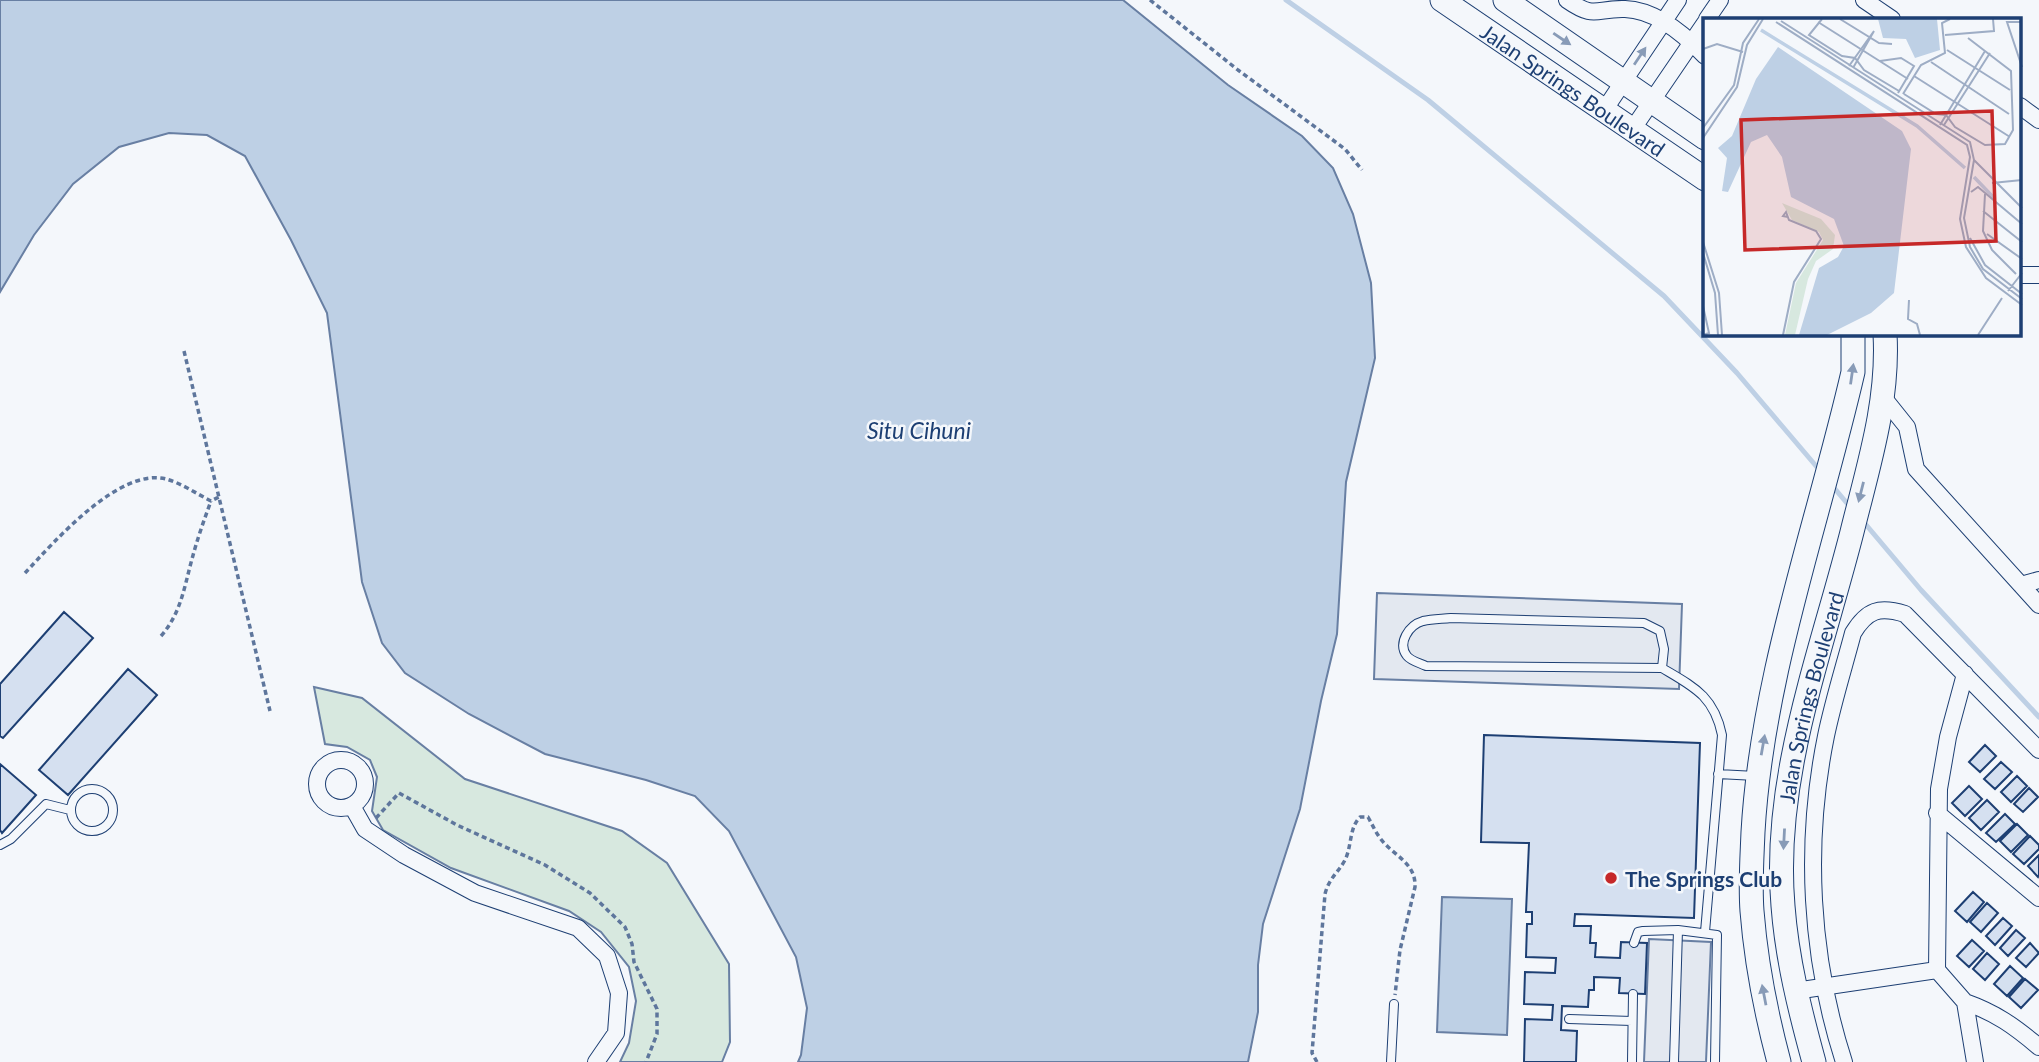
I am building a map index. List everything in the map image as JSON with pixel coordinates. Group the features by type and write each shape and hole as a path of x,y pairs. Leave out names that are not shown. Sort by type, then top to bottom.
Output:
{"main road":[{"name":"Jalan Springs Boulevard","path":"1442,0 1703,178"},
{"name":"Jalan Springs Boulevard","path":"1505,0 1703,137"},
{"name":"Jalan Springs Boulevard","path":"1779,1062 1760,971 1752,910 1751,869 1757,776 1776,676 1853,372 1853,336"},
{"name":"Jalan Springs Boulevard","path":"1814,1062 1795,991 1783,905 1786,806 1799,727 1878,427 1887,363 1885,336"}],"street":[{"path":"1567,0 1594,14 1622,9 1641,10 1663,21 1692,42 1703,54"},
{"path":"1603,111 1678,0"},
{"path":"1708,18 1720,0"},
{"path":"1864,0 1891,18"},
{"path":"1632,130 1703,26"},
{"path":"2022,107 2039,120"},
{"path":"1883,397 1907,427 1916,469 2039,606"},
{"path":"2021,585 2039,580"},
{"path":"1844,1062 1823,986 1814,902 1816,797 1826,735 1853,633 1861,619 1887,608 1905,614 2039,750"},
{"path":"1965,674 1948,737 1937,813 1937,970 1965,1002 2007,1020 2039,1047"},
{"path":"352,806 365,829 404,855 475,893 578,928 607,956 619,992 616,1033 596,1062"},
{"path":"1937,813 2039,898"},
{"path":"1795,991 1937,970"},
{"path":"1965,1002 1975,1062"}],"lane":[{"path":"1662,668 1664,649 1660,631 1644,623 1451,618 1420,622 1409,629 1404,639 1404,650 1408,658 1426,666 1662,668 1709,699 1722,735 1705,932"},
{"path":"1718,774 1757,776"},
{"path":"88,789 103,791 112,802 112,817 103,828 96,830 89,831 76,824 70,810 75,796 88,789"},
{"path":"0,845 11,839 46,804 70,810"},
{"path":"1674,1062 1678,930"},
{"path":"1634,943 1638,932 1643,931 1705,932 1714,933 1718,938 1715,1062"},
{"path":"1632,1062 1633,993"},
{"path":"1391,1062 1394,1004"},
{"path":"1569,1019 1633,1021"}],"path":[{"path":"1150,0 1238,71 1345,149 1362,170"},
{"path":"184,351 270,710"},
{"path":"25,573 58,537 121,486 149,478 166,479 211,500 219,497"},
{"path":"162,636 173,623 184,596 191,561 211,500"},
{"path":"365,829 399,793 457,825 545,865 590,893 625,927 632,944 634,962 657,1009 657,1034 646,1062"},
{"path":"1317,1062 1312,1053 1325,894 1329,880 1347,857 1355,821 1360,817 1368,817 1381,839 1412,868 1415,877 1400,950 1394,1004"}],"shaded area":[{"path":"1377,593 1682,604 1679,689 1374,679"},
{"path":"314,687 362,698 465,779 622,831 667,863 729,964 730,1042 722,1062 620,1062 629,1043 636,1001 629,967 601,932 569,911 451,868 383,830 372,811 377,777 370,760 347,747 325,744"},
{"path":"1649,939 1711,942 1706,1062 1644,1062"}],"water":[{"name":"Situ Cihuni","path":"0,0 1123,0 1228,85 1302,136 1333,168 1353,214 1371,283 1375,358 1346,482 1337,634 1300,809 1263,924 1258,965 1258,1012 1248,1062 798,1062 807,1008 796,957 729,831 695,796 646,780 545,754 469,714 405,673 382,643 362,582 327,313 245,156 207,135 169,133 119,147 73,184 34,235 0,292"},
{"path":"1442,897 1512,899 1507,1035 1437,1032"}],"building":[{"path":"64,612 93,638 3,738 0,736 0,684"},
{"path":"128,669 157,695 68,795 39,770"},
{"name":"The Springs Club","path":"1484,735 1700,743 1694,918 1575,914 1574,926 1591,926 1590,943 1596,943 1595,957 1620,958 1621,942 1647,943 1645,994 1619,993 1620,978 1594,977 1594,990 1589,990 1588,1007 1562,1006 1561,1030 1577,1031 1576,1062 1524,1062 1525,1019 1552,1020 1553,1005 1524,1004 1525,972 1555,973 1556,958 1526,957 1527,924 1532,924 1532,912 1526,912 1529,843 1481,842"},
{"path":"1985,745 1996,756 1980,772 1969,762"},
{"path":"2001,762 2012,772 1995,789 1984,779"},
{"path":"0,764 36,795 2,833 0,830"},
{"path":"2017,776 2027,786 2011,802 2001,792"},
{"path":"1969,786 1982,799 1965,816 1952,803"},
{"path":"2029,788 2038,797 2023,812 2014,804"},
{"path":"1987,800 1999,812 1981,830 1969,818"},
{"path":"2005,814 2015,824 1996,842 1986,833"},
{"path":"2017,824 2028,835 2011,852 2000,841"},
{"path":"2030,836 2039,845 2039,849 2024,864 2013,854"},
{"path":"2039,855 2039,875 2038,877 2028,866"},
{"path":"1973,892 1984,902 1967,922 1955,911"},
{"path":"1987,903 1998,913 1981,932 1970,922"},
{"path":"2003,918 2012,926 1995,945 1986,936"},
{"path":"2016,930 2025,938 2008,956 2000,948"},
{"path":"1972,940 1984,951 1969,967 1957,956"},
{"path":"2030,943 2039,953 2026,967 2016,958"},
{"path":"1987,953 1999,964 1985,980 1973,969"},
{"path":"2010,966 2023,978 2007,996 1994,984"},
{"path":"2025,979 2038,990 2021,1008 2009,997"}],"waterway":[{"path":"1286,0 1428,100 1664,296 1737,373 1822,473"},
{"path":"1830,483 1851,508"},
{"path":"1862,520 1921,590 2039,717"}],"place":[{"name":"The Springs Club","path":"1611,878"}]}
